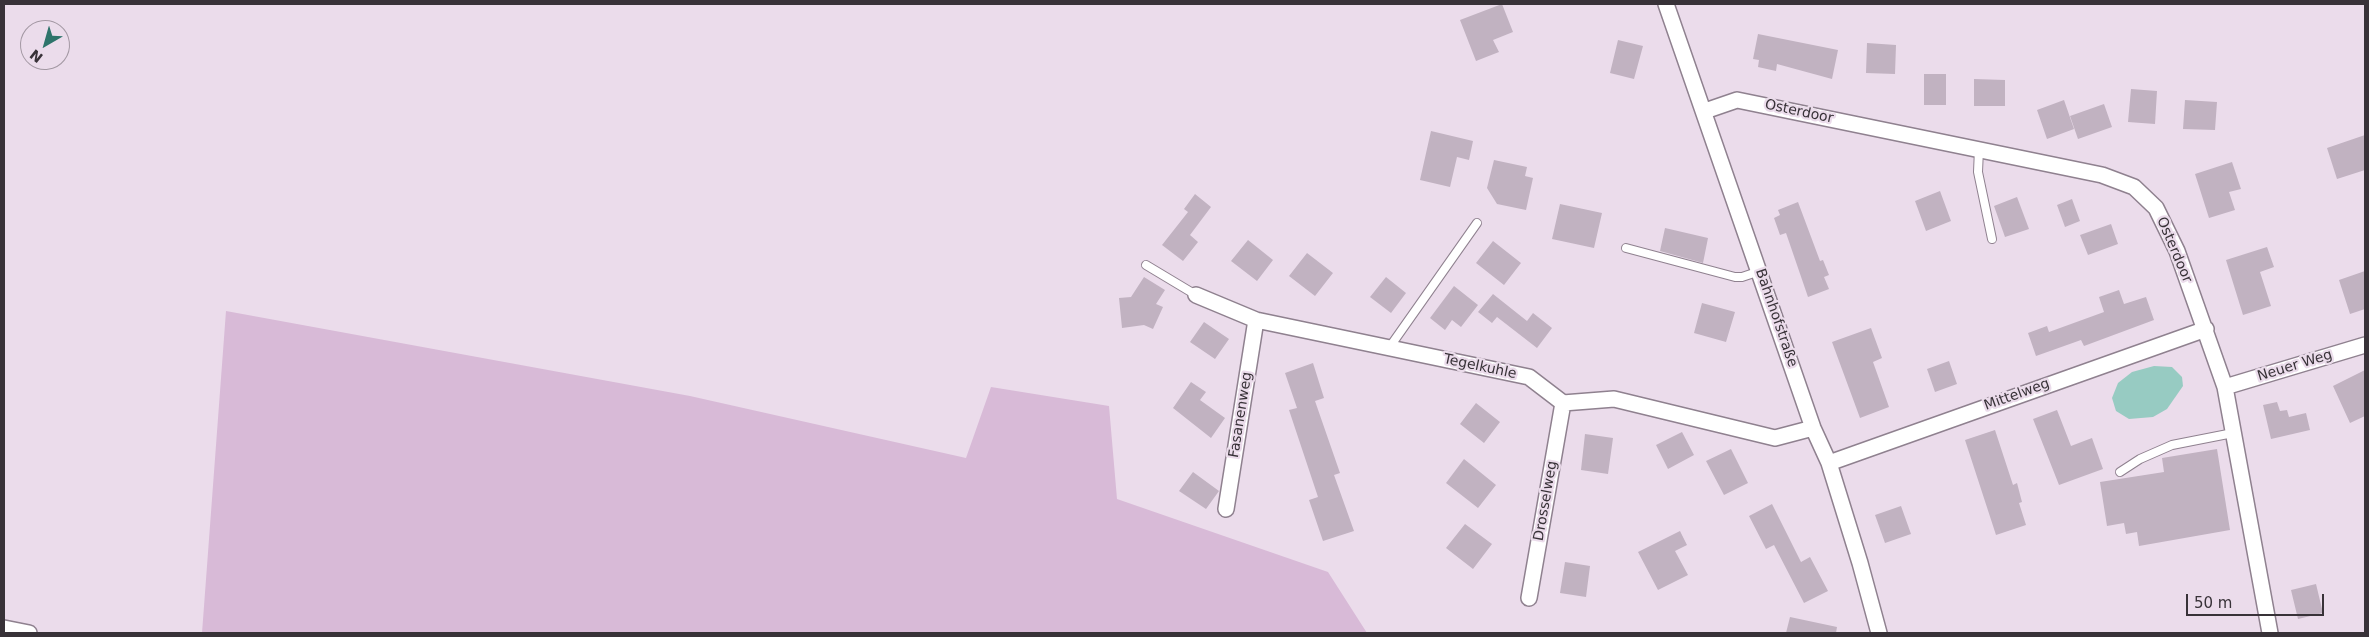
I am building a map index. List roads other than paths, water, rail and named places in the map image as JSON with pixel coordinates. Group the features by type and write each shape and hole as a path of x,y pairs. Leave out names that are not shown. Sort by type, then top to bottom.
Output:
{"street":[{"name":"Bahnhofstraße","path":"1666,4 1705,111 1813,428 1829,463 1860,562 1879,633"},
{"name":"Osterdoor","path":"1705,111 1737,100 2102,175 2134,187 2156,208 2177,251 2225,387 2270,633"},
{"name":"Tegelkuhle","path":"1196,295 1256,320 1529,377 1562,403"},
{"name":"Fasanenweg","path":"1226,509 1256,320"},
{"name":"Mittelweg","path":"1829,463 2206,329"},
{"name":"Neuer Weg","path":"2225,387 2365,345"},
{"path":"1562,403 1614,399 1775,438 1813,428"},
{"name":"Drosselweg","path":"1529,598 1562,403"},
{"path":"4,628 29,633"}],"lane":[{"path":"1979,149 1978,172 1992,239"},
{"path":"1390,348 1477,223"},
{"path":"1626,248 1734,277 1760,271"},
{"path":"1146,265 1196,295"},
{"path":"2120,472 2140,459 2172,445 2233,433"}]}
